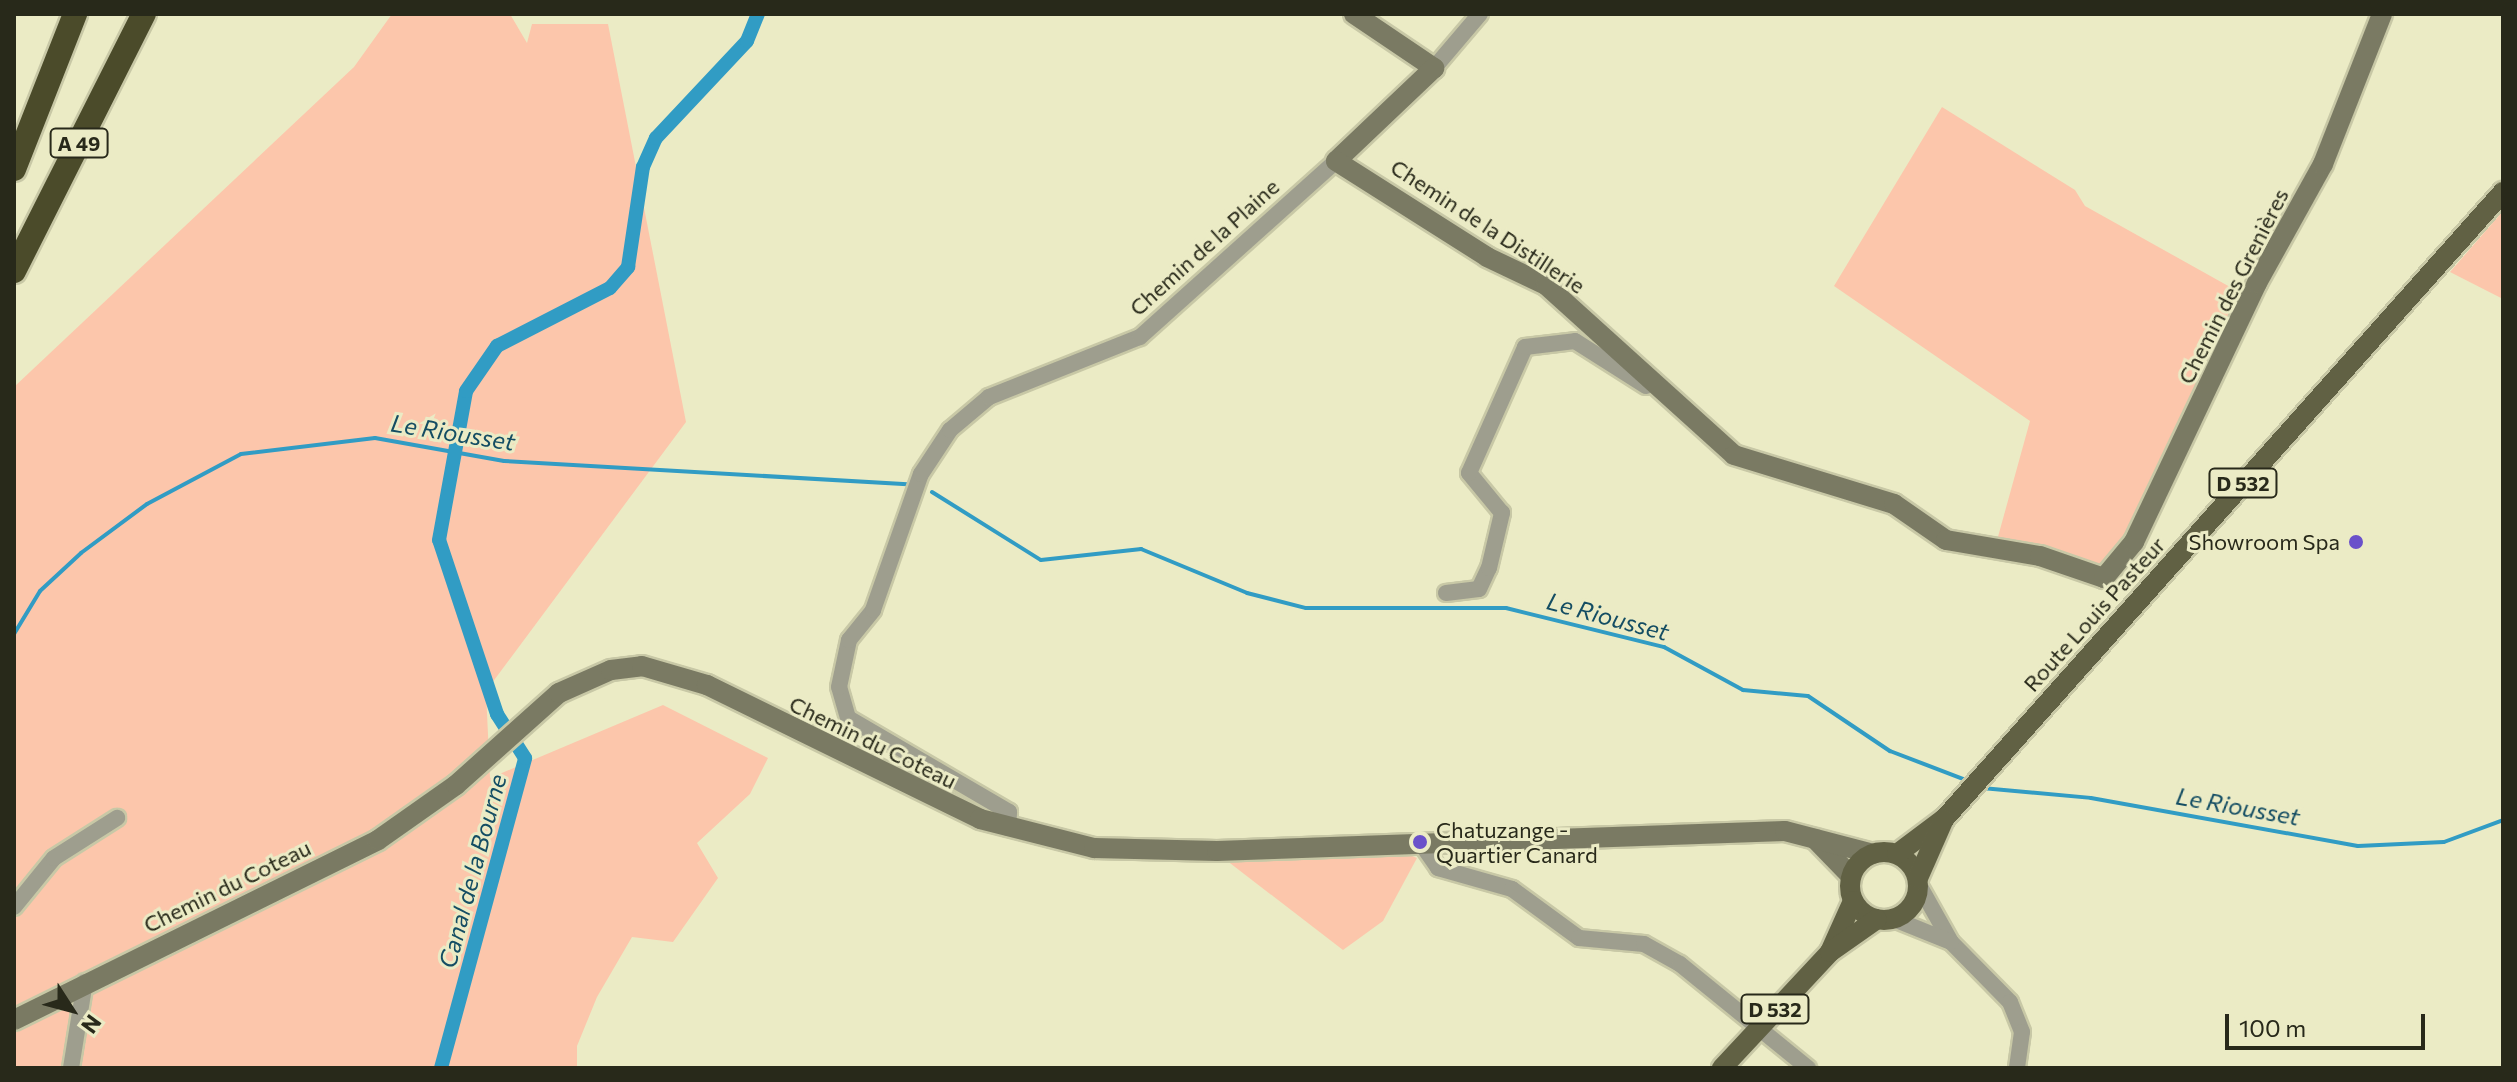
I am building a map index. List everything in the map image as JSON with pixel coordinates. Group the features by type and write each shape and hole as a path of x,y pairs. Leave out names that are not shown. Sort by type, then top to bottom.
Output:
{"highway":[{"name":"A 49","path":"14,169 75,14"},
{"name":"A 49","path":"14,271 144,14"}],"main road":[{"name":"Route Louis Pasteur","path":"1897,854 1945,818 2503,192"},
{"name":"Route Louis Pasteur","path":"1918,882 1945,818"},
{"path":"1873,854 1897,854 1918,882 1912,906 1885,919 1853,901 1851,876 1873,854"},
{"name":"D 532","path":"1830,952 1853,901"},
{"name":"D 532","path":"1722,1068 1830,952 1885,919"}],"street":[{"path":"1354,14 1434,68"},
{"name":"Chemin de la Plaine","path":"1008,828 1009,812 848,718 839,687 849,640 873,610 921,474 950,430 989,397 1140,337 1336,161 1434,68 1480,14"},
{"name":"Chemin des Grenières","path":"2114,574 2323,164 2382,14"},
{"name":"Chemin de la Distillerie","path":"1336,161 1487,257 1546,285 1599,328 1673,406 1734,455 1894,504 1946,540 2040,556 2104,578 2114,574"},
{"path":"1446,593 1479,589 1489,568 1502,513 1469,473 1525,347 1575,341 1673,406"},
{"name":"Chemin du Coteau","path":"14,1020 85,982 378,840 498,747 559,693 611,670 675,672 1008,828 1144,852 1681,832 1785,831 1873,854"},
{"path":"14,907 54,858 117,818"},
{"path":"1815,839 1851,876"},
{"path":"1420,842 1438,868 1512,889 1579,938 1644,944 1759,1026 1808,1068"},
{"path":"1918,882 1951,942 2010,1002 2022,1032 2017,1068"},
{"path":"1885,919 1951,942"},
{"path":"71,1068 85,982"}],"shaded area":[{"path":"392,14 510,14 527,43 532,24 608,24 686,422 486,691 490,778 663,705 768,758 750,794 697,843 718,878 673,942 632,937 597,997 577,1046 577,1068 14,1068 14,387 354,67"},
{"path":"1942,107 2075,190 2085,206 2248,297 2107,571 1996,544 2030,421 1834,286"},
{"path":"2503,211 2503,299 2450,272"},
{"path":"1405,853 1417,858 1383,921 1343,950 1226,860"}],"waterway":[{"name":"Canal de la Bourne","path":"441,1068 525,758 497,714 439,540 466,391 497,346 610,288 628,267 643,167 656,138 747,41 758,14"},
{"name":"Le Riousset","path":"14,634 40,591 81,553 147,504 241,454 375,438 504,461 907,484"},
{"name":"Le Riousset","path":"932,492 1041,560 1141,549 1247,593 1306,608 1506,608 1664,647 1743,690 1808,696 1890,751 1971,782"},
{"name":"Le Riousset","path":"1982,788 2091,798 2358,846 2444,842 2503,820"}],"place":[{"name":"Showroom Spa","path":"2356,542"},
{"name":"Chatuzange - Quartier Canard","path":"1420,842"}]}
